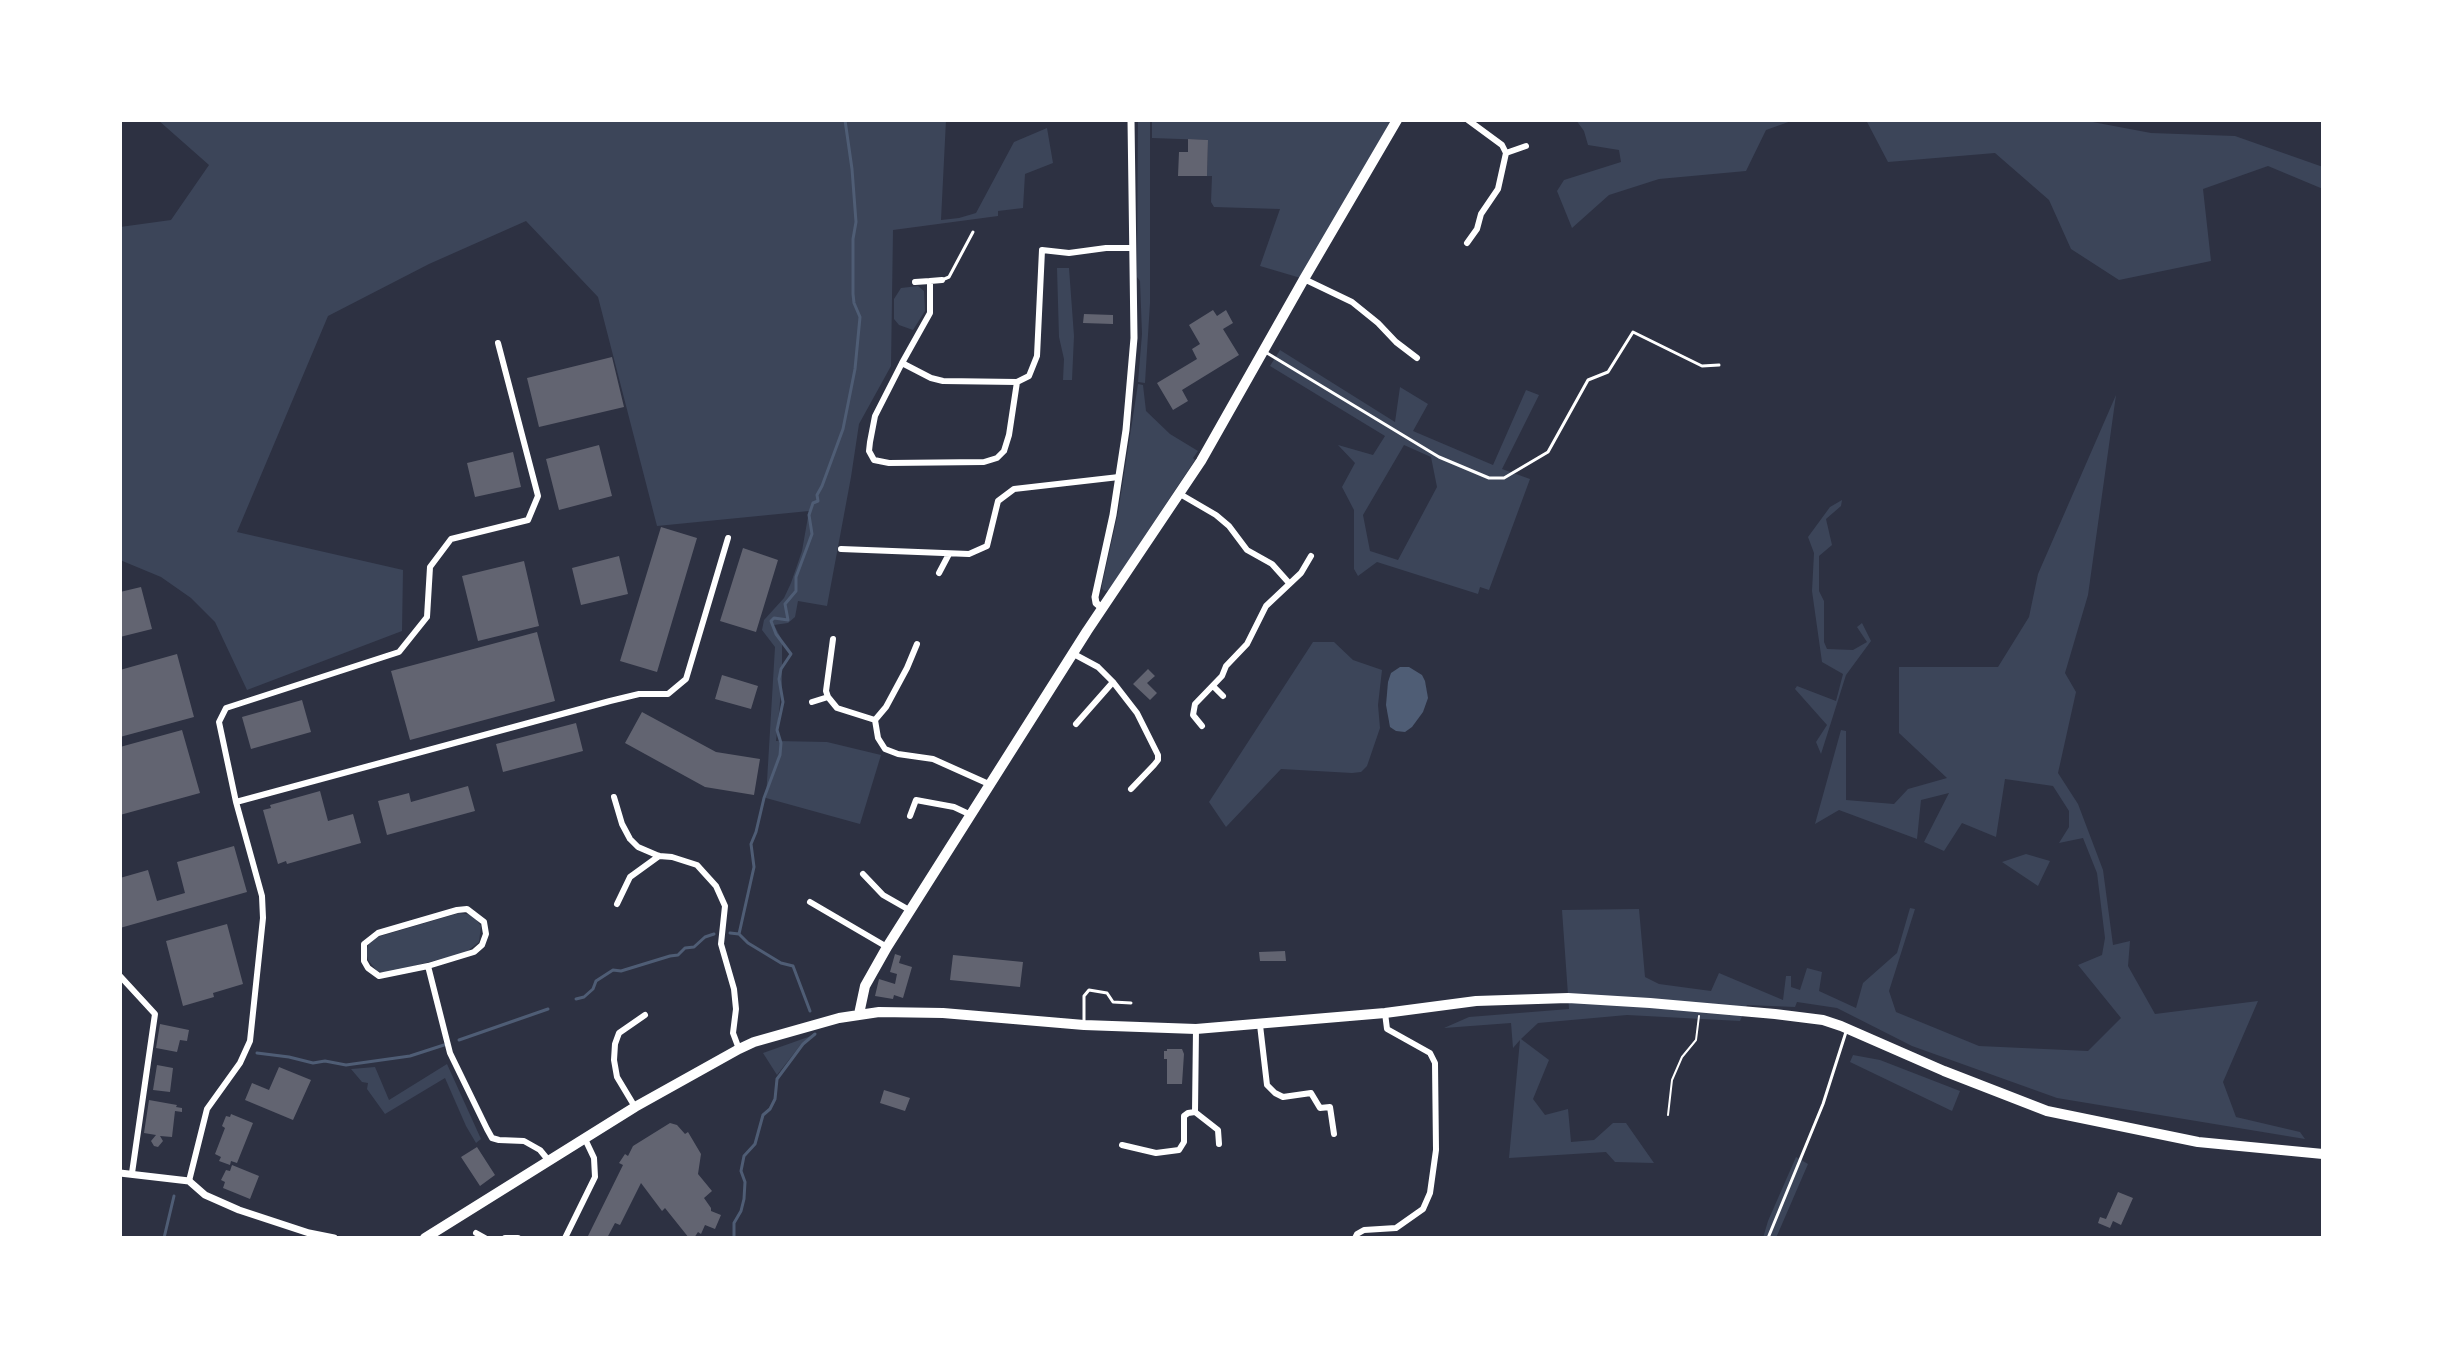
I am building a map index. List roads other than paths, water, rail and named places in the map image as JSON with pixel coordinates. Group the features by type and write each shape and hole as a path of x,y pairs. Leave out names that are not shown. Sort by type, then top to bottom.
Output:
{"highway":[{"path":"859,1014 865,986 887,947 1072,653 1201,461 1397,120"},
{"path":"425,1238 635,1107 739,1049 785,1033 859,1014 926,1012 1084,1025 1196,1029 1385,1013 1476,1001 1568,998 1775,1014 1823,1020 1845,1027 1944,1071 2047,1111 2198,1142 2323,1154"}],"street":[{"path":"1102,608 1095,597 1119,477 1129,408 1134,338 1131,120"},
{"path":"1467,243 1498,189 1506,153 1502,145 1468,120"},
{"path":"1506,153 1526,146"},
{"path":"902,363 943,381 1017,382 1029,376 1037,356 1042,250 1069,253 1132,248"},
{"path":"1304,279 1352,302 1417,358"},
{"path":"915,282 942,280"},
{"path":"930,281 930,313 875,416 869,451 874,460 889,463 984,462 997,458 1004,451 1009,435 1017,382"},
{"path":"189,1181 207,1109 246,1053 253,1027 263,918 263,901 236,802 219,722 226,708 399,652 427,617 430,567 451,539 528,520 538,496 498,343"},
{"path":"841,549 969,554 987,546 998,501 1014,489 1119,477"},
{"path":"1180,494 1216,515 1229,526 1247,550 1272,564 1289,583"},
{"path":"236,802 610,701 639,694 668,694 686,679 728,538"},
{"path":"939,573 949,554"},
{"path":"1202,726 1193,715 1193,709 1247,644 1266,606 1301,573 1311,556"},
{"path":"833,639 826,691 828,697 837,708 875,720"},
{"path":"917,644 886,707 875,720 878,738 885,749 933,759 991,785"},
{"path":"1072,653 1098,667 1113,682 1137,713 1158,755 1158,760 1131,789"},
{"path":"1076,724 1113,682"},
{"path":"1213,686 1223,696"},
{"path":"812,702 828,697"},
{"path":"614,797 616,810 630,839 638,847 659,856 697,865 716,886 725,906 721,944 734,989 736,1009 733,1033 739,1049"},
{"path":"910,816 916,800 954,807 971,815"},
{"path":"617,904 630,877 659,856"},
{"path":"863,874 883,895 911,911"},
{"path":"810,902 887,947"},
{"path":"467,909 484,922 486,934 482,945 474,952 428,966 379,976 364,961 364,944 378,933 457,910 467,909"},
{"path":"428,966 450,1053 492,1138 524,1141 540,1150 549,1161"},
{"path":"120,976 155,1014 132,1173"},
{"path":"1355,1238 1364,1230 1396,1228 1423,1209 1430,1193 1436,1150 1435,1063 1430,1053 1387,1029 1385,1013"},
{"path":"635,1107 617,1077 615,1044 619,1033 645,1015"},
{"path":"1260,1025 1267,1085 1283,1097 1311,1093 1320,1108 1330,1107 1334,1134"},
{"path":"1195,1112 1196,1029"},
{"path":"1122,1145 1156,1153 1179,1150 1184,1142 1184,1116 1195,1112 1218,1130 1219,1144"},
{"path":"565,1238 595,1177 594,1158 585,1139"},
{"path":"120,1173 189,1181 205,1195 239,1210 334,1238"},
{"path":"476,1233 485,1238"},
{"path":"505,1238 518,1238"}],"lane":[{"path":"942,280 949,277 973,232"},
{"path":"1263,351 1439,457 1489,478 1504,478 1548,452 1588,380 1608,372 1633,332 1702,366 1719,365"},
{"path":"1084,1025 1084,996 1089,990 1107,993 1113,1002 1131,1003"},
{"path":"1768,1238 1823,1104 1845,1027"}],"waterway":[{"path":"730,933 739,934 754,867 751,844 780,755 781,743 777,730 783,702 779,679 781,669 791,654 776,634 771,621 774,618 788,620 785,604 796,591 796,577 812,534 809,515 813,503 818,501 817,495 843,429 855,369 860,317 853,294 856,222 845,120"},
{"path":"576,999 584,997 596,981 613,970 621,971 678,955 685,948 694,947 714,934"},
{"path":"739,934 781,963 793,966 810,1011"},
{"path":"459,1040 548,1009"},
{"path":"734,1238 734,1223 744,1199 745,1182 741,1171 744,1156 755,1144 763,1115 775,1099 777,1079 803,1044 815,1034"},
{"path":"257,1053 313,1063 325,1061 346,1065 410,1056 444,1045"},
{"path":"164,1238 174,1196"}]}
